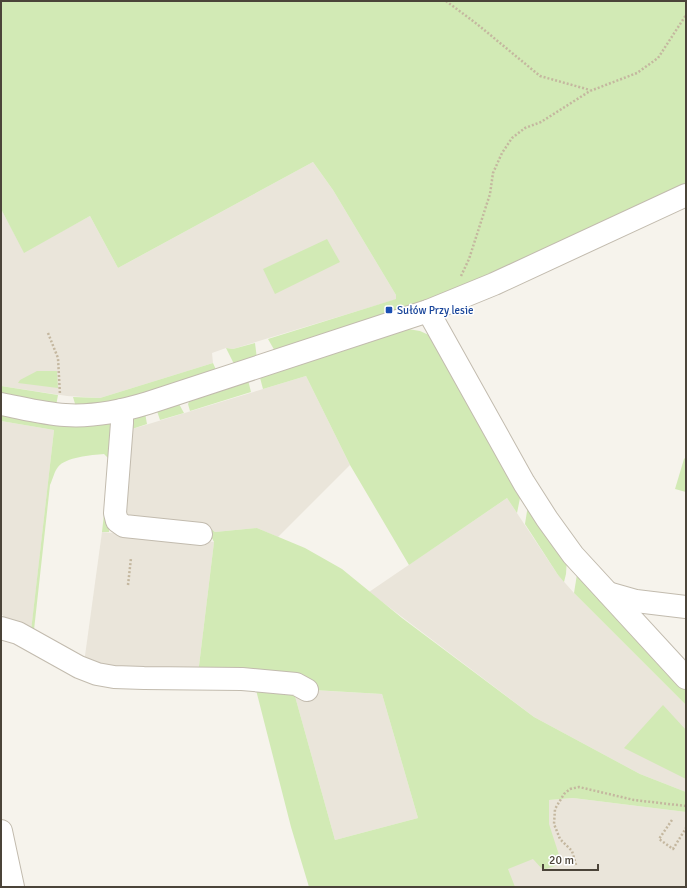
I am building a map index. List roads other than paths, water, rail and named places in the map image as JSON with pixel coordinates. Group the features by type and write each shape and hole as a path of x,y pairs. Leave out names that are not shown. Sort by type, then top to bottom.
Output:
{"street":[{"path":"1,404 67,416 122,410 438,307 575,248 686,195"},
{"path":"438,307 524,483 547,519 573,555 686,678"},
{"path":"122,410 115,513 117,521 124,526 200,534"},
{"path":"608,593 636,601 686,607"},
{"path":"1,628 18,634 79,667 97,674 114,677 242,679 296,684 307,690"},
{"path":"1,830 13,887"}],"place":[{"name":"Sułów Przy lesie","path":"389,310"}]}
